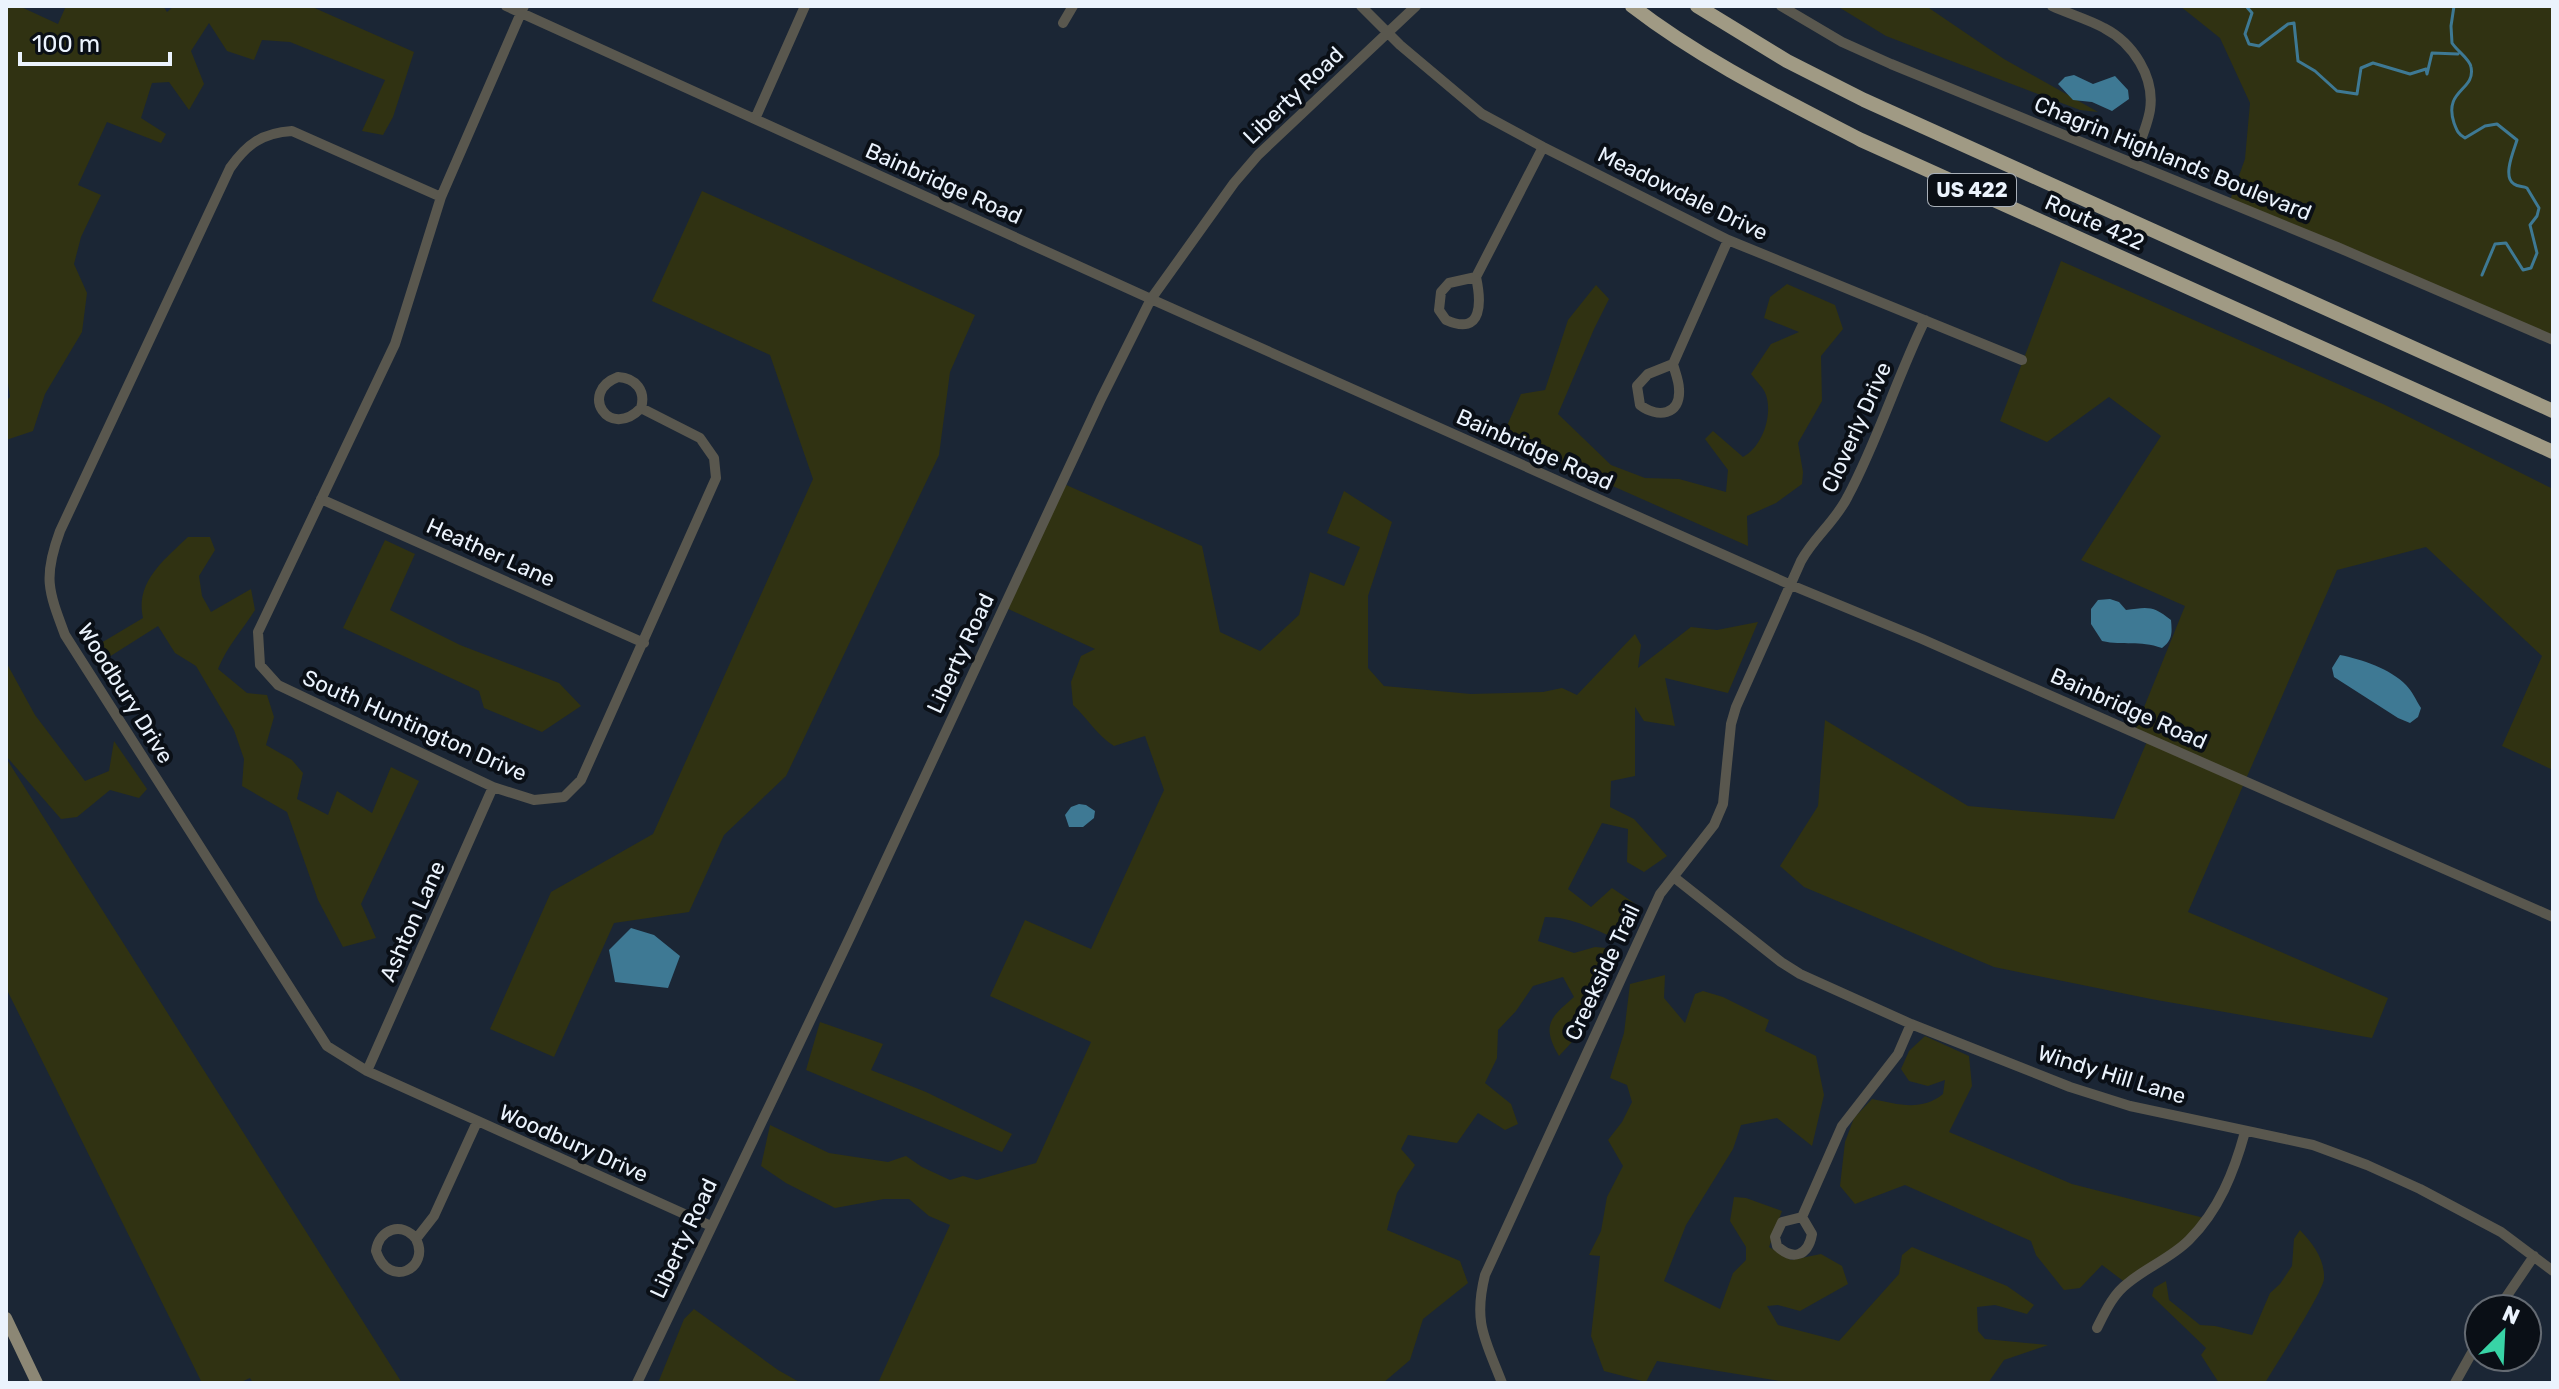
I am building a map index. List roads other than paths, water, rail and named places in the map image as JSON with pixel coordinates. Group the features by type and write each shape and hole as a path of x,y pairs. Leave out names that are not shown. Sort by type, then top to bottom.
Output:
{"highway":[{"name":"Route 422","path":"1632,6 1727,69 1861,140 2553,452"},
{"name":"Route 422","path":"1697,6 1787,61 1864,100 2553,411"}],"main road":[{"path":"6,1318 37,1383"}],"street":[{"name":"Bainbridge Road","path":"506,6 523,10 1151,299 1791,585 1930,642 2553,917"},
{"path":"755,119 805,6"},
{"path":"1063,23 1073,6"},
{"name":"Meadowdale Drive","path":"1361,6 1386,33 1482,114 1543,147 1728,240 2022,360"},
{"name":"Liberty Road","path":"637,1383 1151,299 1234,183 1258,155 1416,6"},
{"name":"Chagrin Highlands Boulevard","path":"1781,6 1842,42 2553,340"},
{"path":"2052,6 2104,28 2125,41 2140,61 2149,86 2150,107 2132,163"},
{"name":"South Huntington Drive","path":"523,10 441,197 395,344 258,632 260,665 278,685 493,787 534,800 564,797 581,780 716,478 714,458 700,438 641,408"},
{"name":"Woodbury Drive","path":"441,197 292,131 275,132 258,138 244,149 230,168 160,315 50,557 49,594 65,635 327,1046 367,1071 711,1226"},
{"path":"1476,277 1449,283 1441,292 1439,310 1446,320 1461,324 1477,316 1481,301 1476,277 1543,147"},
{"path":"1673,364 1648,374 1637,386 1640,405 1647,410 1664,413 1678,402 1680,388 1673,364 1728,240"},
{"name":"Cloverly Drive","path":"1791,585 1810,544 1831,524 1849,495 1925,320"},
{"path":"618,377 634,381 642,391 641,408 631,418 612,419 603,412 599,399 602,388 618,377"},
{"name":"Heather Lane","path":"321,499 644,643"},
{"name":"Creekside Trail","path":"1502,1383 1484,1338 1478,1312 1485,1275 1660,894 1714,825 1723,804 1731,724 1791,585"},
{"name":"Ashton Lane","path":"367,1071 493,787"},
{"name":"Windy Hill Lane","path":"1675,878 1790,968 1911,1024 2095,1095 2245,1132 2313,1145 2367,1165 2501,1232 2553,1271"},
{"path":"1802,1217 1842,1126 1898,1054 1911,1024"},
{"path":"416,1239 434,1216 477,1122"},
{"path":"2097,1328 2111,1301 2126,1283 2187,1242 2208,1219 2236,1163 2245,1132"},
{"path":"393,1229 403,1229 416,1239 420,1253 409,1270 390,1271 380,1263 376,1251 383,1234 393,1229"},
{"path":"2509,1293 2534,1256"}],"water":[{"path":"2074,75 2093,84 2115,76 2128,90 2129,99 2112,111 2092,102 2073,100 2058,84 2065,77"},
{"path":"2098,600 2119,602 2126,610 2150,608 2165,615 2171,620 2168,642 2162,648 2102,641 2091,624 2091,609"},
{"path":"2340,655 2375,666 2400,679 2421,708 2418,717 2410,723 2398,718 2334,677 2332,668"},
{"path":"1079,804 1095,811 1094,818 1083,827 1069,827 1065,815 1071,807"},
{"path":"631,928 654,935 680,956 668,988 615,982 609,950"}],"waterway":[{"path":"2246,6 2252,13 2245,34 2249,44 2259,46 2288,24 2294,23 2298,61 2315,71 2337,91 2357,94 2361,68 2373,63 2410,74 2426,69 2427,74 2432,53 2458,54"},
{"path":"2454,6 2452,43 2471,67 2469,81 2453,103 2456,128 2465,138 2485,126 2497,124 2517,140 2509,176 2516,185 2527,188 2539,208 2530,225 2537,253 2531,268 2523,270 2506,243 2495,244 2482,275"}]}
